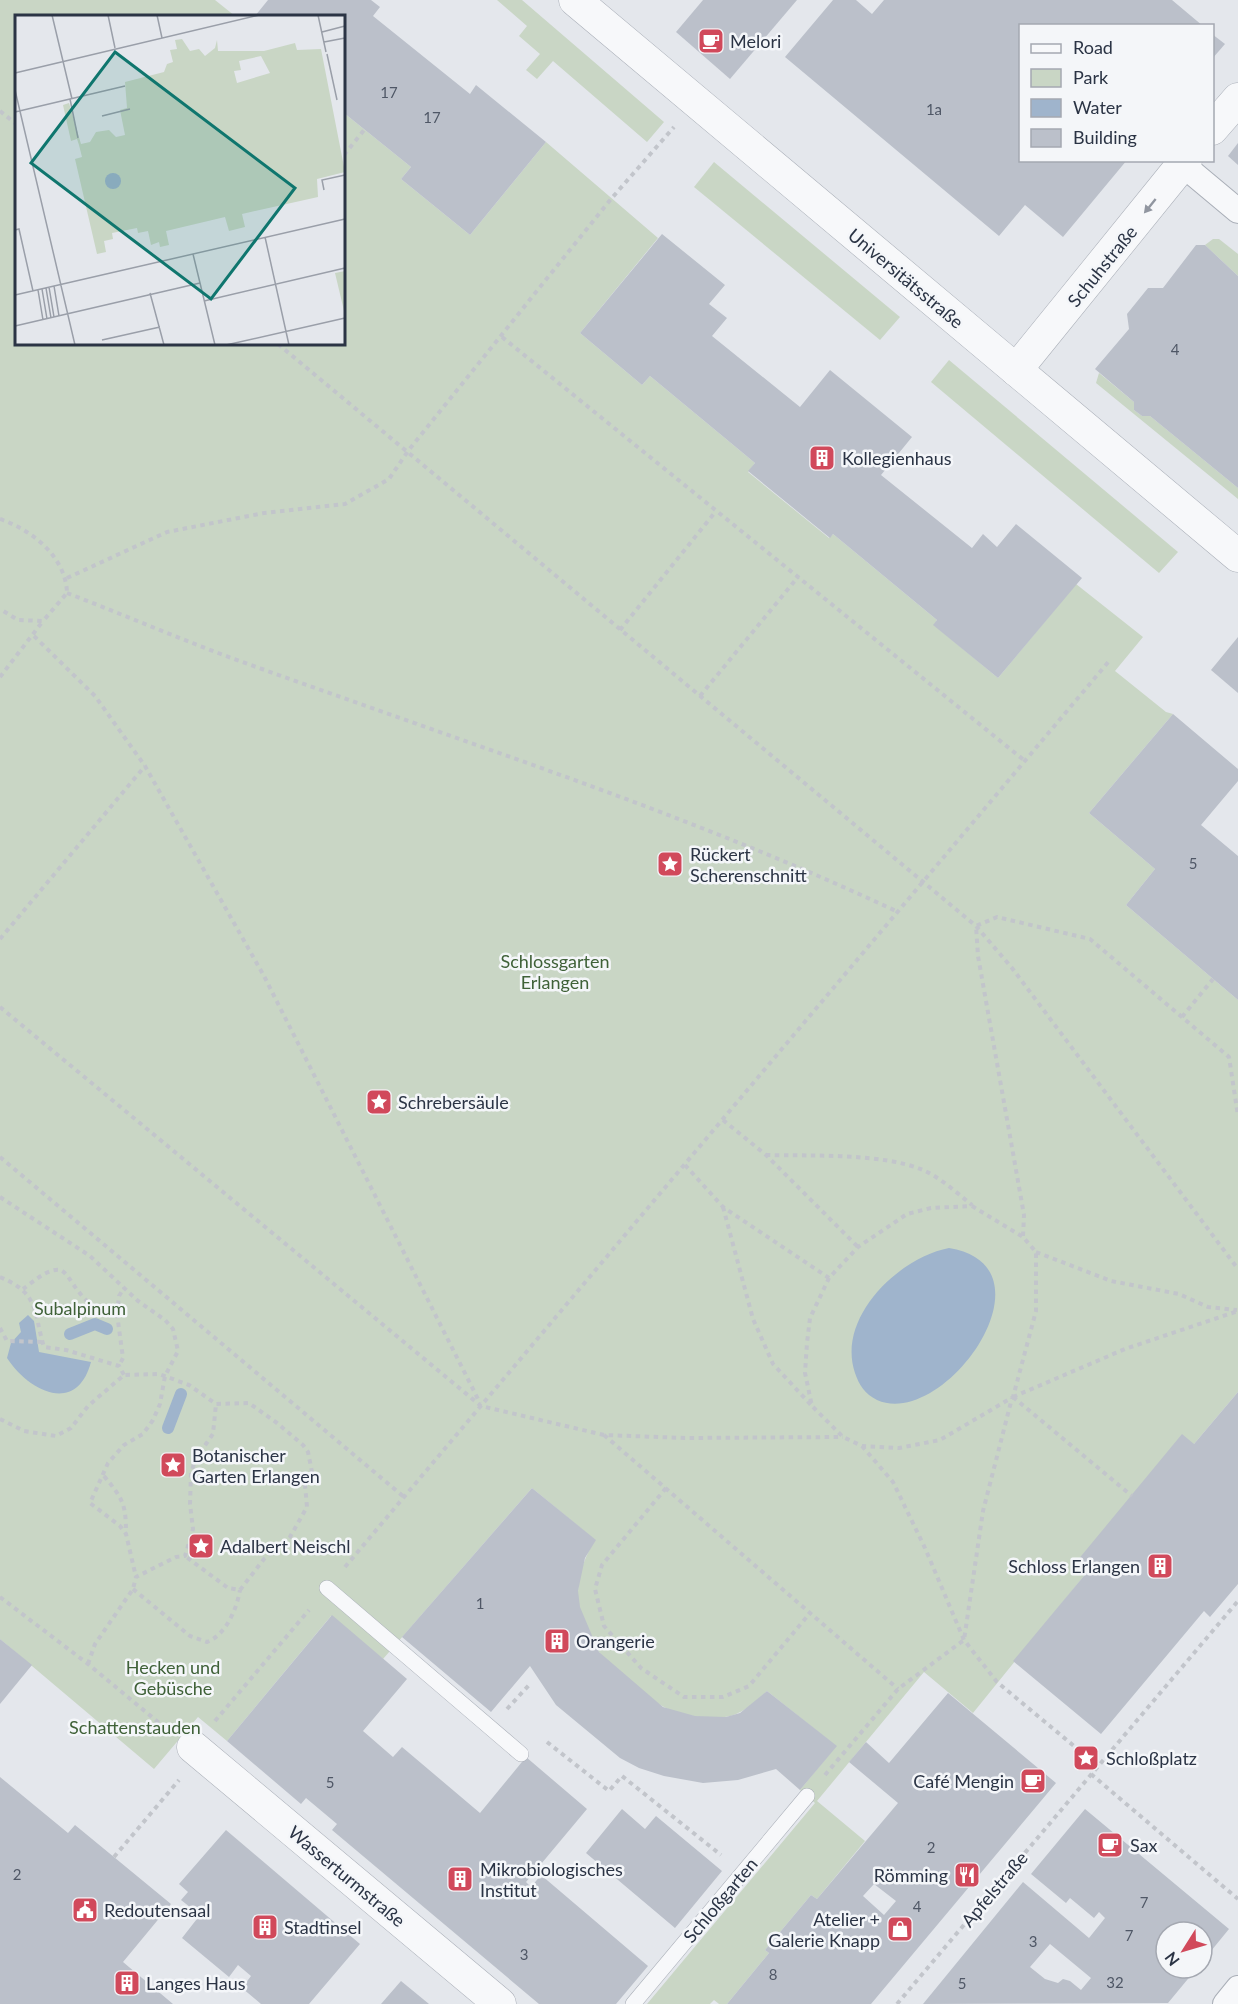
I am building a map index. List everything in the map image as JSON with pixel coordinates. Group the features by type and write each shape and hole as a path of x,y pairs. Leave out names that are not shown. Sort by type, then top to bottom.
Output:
{"street":[{"name":"Universitätsstraße","path":"575,0 1238,556"},
{"path":"1214,127 1238,99"},
{"path":"1185,163 1238,211"},
{"name":"Schuhstraße","path":"1016,370 1185,163"},
{"name":"Wasserturmstraße","path":"197,1751 500,2004"},
{"path":"1225,2004 1238,1988"}],"lane":[{"path":"327,1588 521,1754"},
{"name":"Schloßgarten","path":"633,2004 807,1796"}],"path":[{"path":"67,578 167,532 264,513 345,504 389,479 408,451 611,199 696,102"},
{"path":"0,111 15,123"},
{"path":"345,153 364,130"},
{"path":"502,337 1025,761"},
{"path":"279,345 976,926 1011,968 1238,1269"},
{"path":"620,630 716,511"},
{"path":"0,519 33,535 55,558 67,578 67,593 0,677"},
{"path":"700,696 798,577"},
{"path":"67,593 260,669 521,760 706,830 898,912"},
{"path":"0,609 18,620 43,621"},
{"path":"34,636 95,696 146,766 264,976 482,1406"},
{"path":"114,1857 327,1588 1110,660"},
{"path":"0,939 146,766"},
{"path":"976,926 997,917 1090,939 1229,1057 1237,1084 1238,1116"},
{"path":"976,926 979,967 1024,1215 1023,1237"},
{"path":"1182,1017 1213,979"},
{"path":"0,1007 482,1406 604,1435 685,1438 843,1437"},
{"path":"722,1120 766,1155 858,1246"},
{"path":"766,1155 894,1162 923,1170 951,1188 972,1206 1023,1237 1036,1252 1112,1281 1179,1294 1208,1307 1238,1311"},
{"path":"0,1157 404,1497"},
{"path":"685,1165 723,1207 829,1278"},
{"path":"0,1197 90,1256 173,1329 178,1352 165,1376 160,1404 153,1420 143,1434 124,1445 108,1463 90,1503 126,1534"},
{"path":"812,1406 806,1373 810,1318 829,1278 858,1246 907,1214 931,1208 972,1206"},
{"path":"723,1207 753,1319 773,1364 843,1437 862,1446 899,1448 940,1440 1013,1397 1125,1349 1238,1311"},
{"path":"807,1796 898,1689 964,1640 983,1511 1036,1311 1036,1252"},
{"path":"23,1288 52,1271 60,1270 65,1272 82,1298 108,1313 117,1314"},
{"path":"0,1277 23,1288 32,1302 44,1347 66,1350 119,1366 124,1375"},
{"path":"119,1366 123,1358 117,1314 119,1296 124,1288"},
{"path":"0,1328 7,1341 41,1342"},
{"path":"0,1419 24,1431 56,1436 71,1428 88,1407 124,1375 165,1376 200,1390 216,1404 249,1403 303,1445 311,1464 310,1478 305,1490 307,1507 290,1537 264,1559 240,1590 238,1602 225,1627 207,1642 190,1636 134,1588"},
{"path":"1013,1397 1132,1496"},
{"path":"185,1556 193,1529 190,1504 191,1473 196,1458 213,1434 216,1404"},
{"path":"604,1435 898,1689"},
{"path":"862,1446 893,1482 925,1548 964,1640 997,1682 1098,1766"},
{"path":"88,1664 95,1644 105,1627 134,1588 136,1577 126,1534 126,1511 123,1500 104,1476"},
{"path":"666,1488 602,1564 595,1589 604,1626 641,1668 684,1697 723,1697 749,1686 810,1613"},
{"path":"136,1577 176,1557 185,1556 228,1588 240,1590"},
{"path":"0,1597 88,1664 178,1739 197,1751"},
{"path":"1238,1600 1091,1774 1238,1899"},
{"path":"507,1709 516,1717"},
{"path":"544,1739 609,1791 622,1776 743,1872"},
{"name":"Apfelstraße","path":"897,2004 1091,1774"}],"green space":[{"name":"Schlossgarten Erlangen","path":"0,0 215,0 234,15 15,15 15,345 345,345 345,114 411,167 401,179 470,235 546,142 658,238 580,333 642,385 650,376 755,463 748,472 829,538 833,534 937,620 934,625 998,678 1076,584 1143,637 1115,671 1166,712 1173,714 1089,813 1155,869 1126,905 1238,1000 1238,1392 1194,1444 1077,1561 1088,1571 973,1713 924,1672 817,1801 865,1841 817,1899 811,1895 765,1950 769,1953 727,2004 719,2004 714,2000 710,2004 647,2004 815,1803 800,1790 836,1746 767,1691 737,1714 710,1718 676,1712 662,1706 629,1680 604,1658 595,1646 581,1615 578,1599 579,1578 595,1540 532,1488 383,1659 331,1616 227,1741 198,1717 154,1769 0,1639"},
{"path":"497,0 522,0 664,122 647,142 553,61 537,79 526,70 540,54 519,36 527,26"},
{"path":"714,162 900,317 880,340 694,187"},
{"path":"1213,239 1219,239 1238,254 1238,276 1205,245"},
{"path":"949,360 1178,552 1159,573 931,382"},
{"path":"1099,373 1134,402 1134,410 1142,416 1150,416 1238,488 1238,499 1096,383"}],"water":[{"path":"949,1248 981,1261 994,1284 993,1312 980,1342 959,1370 933,1391 904,1403 877,1400 863,1389 855,1373 852,1352 855,1331 863,1311 876,1293 911,1263"},
{"path":"28,1315 34,1321 39,1352 91,1362 84,1378 75,1389 64,1393 52,1393 40,1388 16,1370 7,1358 11,1343 21,1332 19,1323"}],"building":[{"path":"268,0 371,0 380,7 373,16 470,94 476,85 546,142 470,235 401,179 411,167 345,114 345,15 256,15"},
{"path":"703,0 797,0 730,79 676,32"},
{"path":"833,0 856,0 872,14 884,0 1172,0 1201,24 1019,24 1019,162 1125,162 1063,237 1025,205 999,236 785,57"},
{"path":"1214,36 1225,44 1214,57"},
{"path":"1238,143 1238,165 1228,156"},
{"name":"Kollegienhaus","path":"662,234 725,285 709,304 727,318 712,336 800,407 830,370 912,437 881,475 972,548 983,534 997,547 1016,524 1082,578 998,678 933,625 937,620 833,534 830,538 748,471 755,463 650,376 642,385 580,333"},
{"path":"1196,245 1205,245 1238,276 1238,488 1150,416 1142,416 1134,410 1134,402 1095,369 1129,329 1127,314 1148,288 1163,288"},
{"path":"1238,637 1238,693 1211,670"},
{"path":"1173,714 1238,769 1238,781 1201,825 1238,856 1238,1000 1126,905 1155,869 1089,813"},
{"name":"Schloss Erlangen","path":"1238,1392 1238,1584 1210,1617 1204,1611 1101,1734 1013,1661 1088,1571 1077,1561 1182,1434 1194,1444"},
{"name":"Orangerie","path":"532,1488 596,1540 585,1558 578,1591 580,1607 599,1652 663,1707 695,1716 726,1717 740,1713 767,1691 837,1746 800,1790 776,1769 738,1780 703,1783 664,1776 639,1768 620,1758 556,1705 530,1666 491,1712 402,1637"},
{"name":"Mikrobiologisches Institut","path":"332,1615 407,1679 363,1731 393,1757 402,1747 480,1813 526,1757 587,1809 526,1882 531,1887 541,1875 648,1966 616,2004 539,2004 332,1830 337,1824 306,1798 301,1804 227,1741"},
{"path":"0,1639 32,1665 0,1704"},
{"path":"948,1693 1056,1783 871,2004 727,2004 769,1953 765,1950 811,1895 817,1899 898,1803 849,1762 866,1742 889,1763","holes":["874,1884 896,1901 884,1915 863,1896"]},
{"name":"Redoutensaal","path":"0,1777 68,1833 75,1825 171,1904 123,1962 173,2004 0,2004"},
{"path":"622,1809 645,1829 656,1816 722,1871 675,1928 586,1853"},
{"path":"1085,1809 1229,1929 1214,1947 1214,1920 1154,1920 1154,1980 1187,1980 1168,2003 923,2004 1023,1882 1089,1938 1105,1918 1099,1912 1094,1918 1070,1898 1066,1903 1031,1874","holes":["1050,1944 1091,1978 1081,1990 1070,1981 1063,1979 1058,1983 1045,1979 1030,1967"]},
{"name":"Stadtinsel","path":"226,1830 360,1944 309,2004 261,2004 242,1988 251,1976 238,1965 229,1977 182,1938 200,1915 181,1900 188,1892 179,1884"},
{"path":"401,1981 429,2004 381,2004"}],"waterway":[{"path":"70,1334 95,1324 107,1329"},
{"path":"168,1428 181,1394"}],"place":[{"name":"Melori","path":"711,41"},
{"name":"Kollegienhaus","path":"822,458"},
{"name":"Rückert Scherenschnitt","path":"670,864"},
{"name":"Schrebersäule","path":"379,1102"},
{"name":"Botanischer Garten Erlangen","path":"173,1465"},
{"name":"Adalbert Neischl","path":"201,1546"},
{"name":"Schloss Erlangen","path":"1160,1566"},
{"name":"Orangerie","path":"557,1641"},
{"name":"Schloßplatz","path":"1086,1758"},
{"name":"Café Mengin","path":"1033,1781"},
{"name":"Sax","path":"1110,1845"},
{"name":"Römming","path":"967,1875"},
{"name":"Mikrobiologisches Institut","path":"460,1879"},
{"name":"Redoutensaal","path":"85,1910"},
{"name":"Stadtinsel","path":"265,1927"},
{"name":"Atelier + Galerie Knapp","path":"900,1929"},
{"name":"Langes Haus","path":"127,1983"}],"park label":[{"name":"Subalpinum","path":"80,1308"},
{"name":"Hecken und Gebüsche","path":"173,1677"},
{"name":"Schattenstauden","path":"135,1727"}]}
